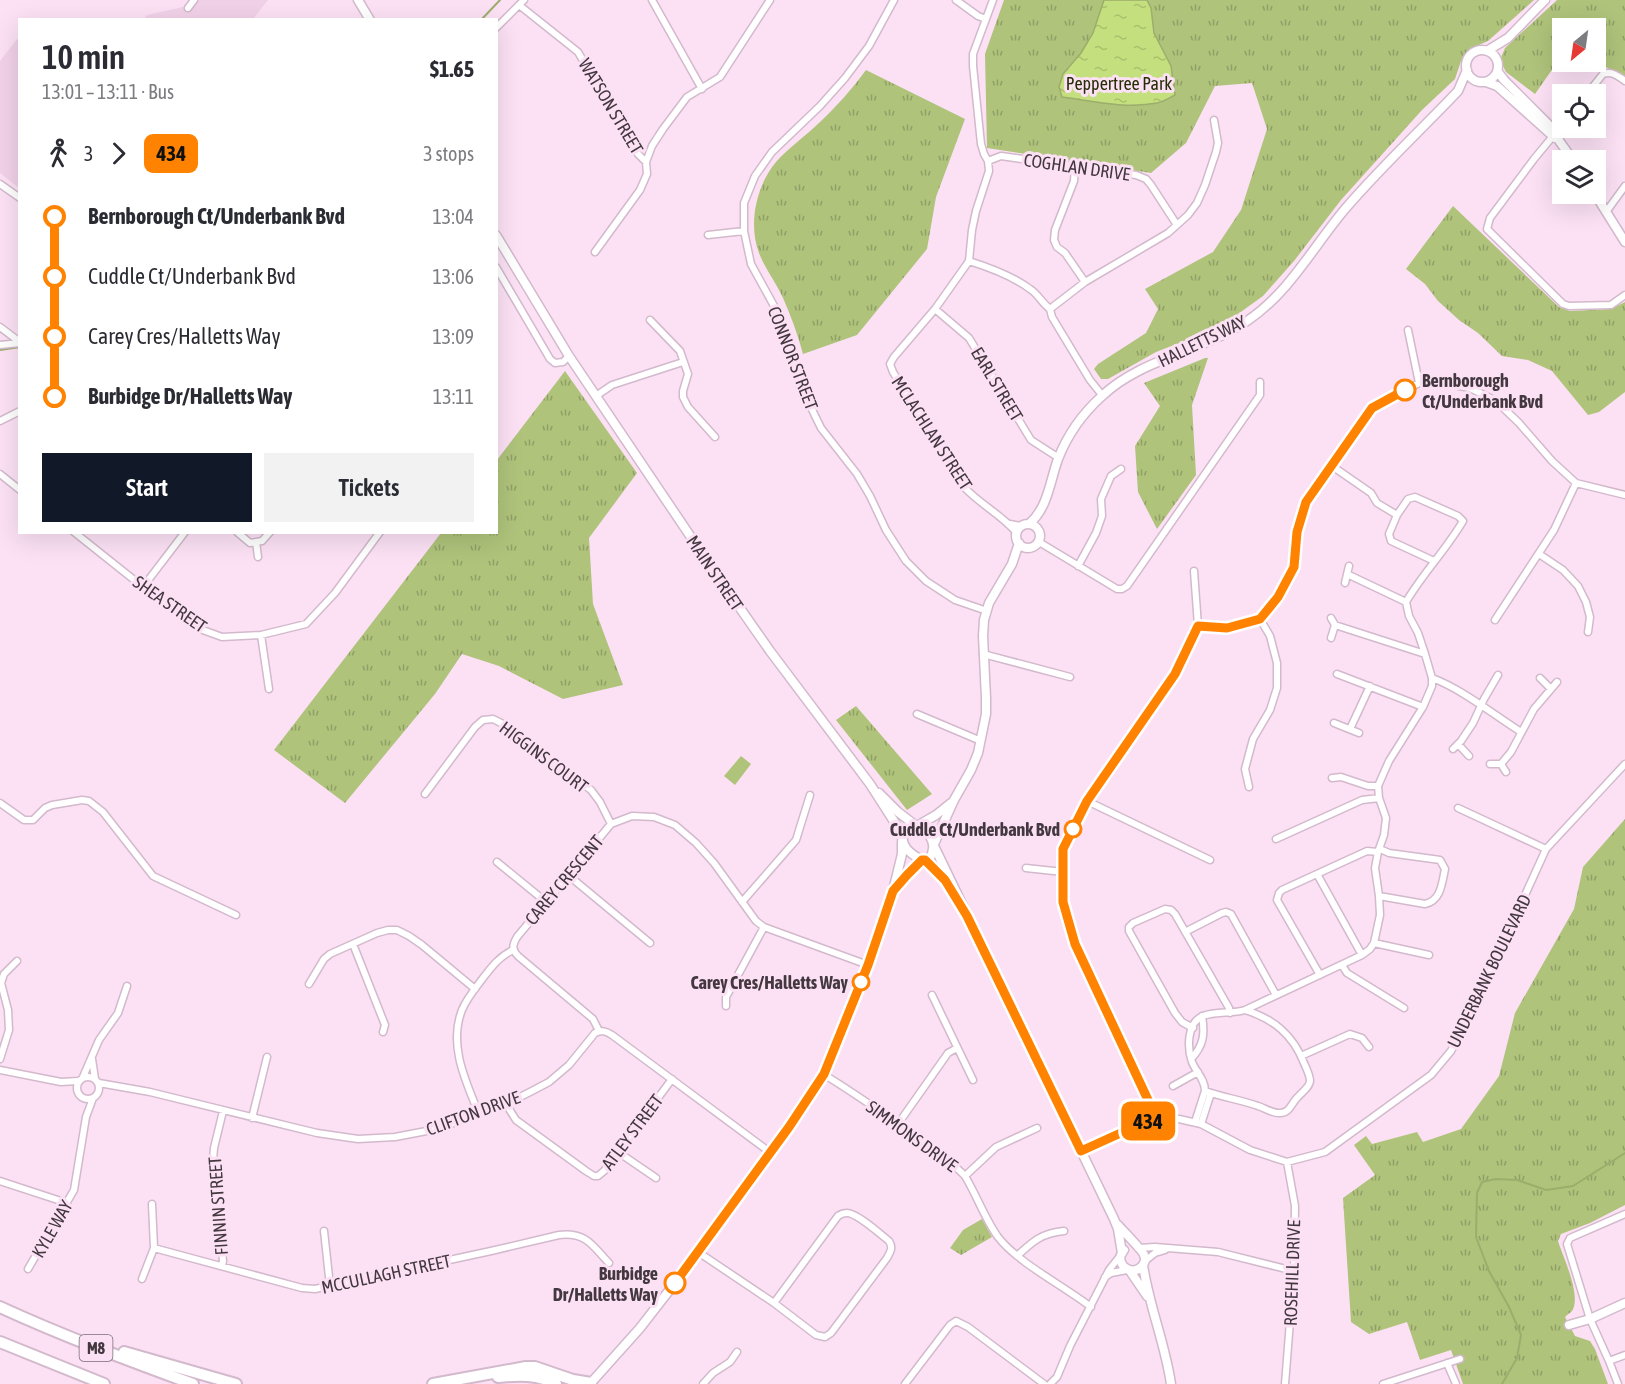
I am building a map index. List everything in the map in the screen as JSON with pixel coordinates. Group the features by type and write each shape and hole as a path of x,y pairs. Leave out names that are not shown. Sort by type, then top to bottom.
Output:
{"highway":[{"name":"M8","path":"0,1307 123,1359 193,1384"},
{"path":"38,1324 163,1364 236,1384"},
{"name":"M8","path":"0,1342 104,1384"},
{"path":"26,1353 84,1384"},
{"path":"433,1384 526,1367 591,1384"},
{"path":"462,1379 523,1375 536,1376 556,1384"}],"street":[{"path":"188,8 194,0"},
{"path":"652,0 702,89"},
{"name":"CONNOR STREET","path":"894,0 869,46 845,78 820,106 772,152 755,176 744,202 744,231 751,264 779,315 791,346 803,392 821,428 857,474 896,546 906,561 926,581 955,600 987,611"},
{"path":"956,0 986,19"},
{"name":"MCLACHLAN STREET","path":"993,0 973,54 981,144 988,161 989,171 976,211 969,261 935,309 890,364 965,488 977,500 1009,523 1028,526"},
{"path":"1545,0 1505,40 1487,51 1477,51 1469,56 1466,66 1472,79 1497,86 1552,134"},
{"path":"360,1 369,18"},
{"path":"595,252 640,190 647,174 646,162 652,146 687,97 720,77 767,2"},
{"path":"498,26 521,3"},
{"name":"WATSON STREET","path":"521,3 578,52 638,154 646,162"},
{"path":"1505,40 1498,62 1498,72 1552,128"},
{"path":"1487,51 1496,57 1498,62"},
{"name":"HALLETTS WAY","path":"1028,526 1047,493 1059,458 1079,422 1102,395 1151,365 1223,334 1247,321 1262,309 1297,274 1361,190 1458,91 1467,70"},
{"path":"1486,82 1498,72"},
{"path":"1595,84 1606,73 1611,73 1625,81"},
{"name":"HALLETTS WAY","path":"1458,91 1470,87 1477,81"},
{"path":"1050,309 1085,282 1168,233 1188,215 1197,203 1205,185 1218,143 1214,120"},
{"path":"1555,138 1533,159 1490,218 1487,229 1563,304 1569,306 1611,305 1625,295"},
{"name":"COGHLAN DRIVE","path":"988,161 1001,156 1146,178 1177,225"},
{"path":"1075,167 1074,181 1055,230 1054,240 1085,282"},
{"path":"0,184 18,197"},
{"path":"1606,212 1625,186"},
{"path":"1601,204 1625,242"},
{"path":"708,235 744,231"},
{"name":"MAIN STREET","path":"498,238 569,356 741,610 870,784 895,823 902,840"},
{"path":"969,261 1033,290 1050,309 1052,317 1090,380 1102,395"},
{"path":"498,270 550,359 555,363 563,362 569,356"},
{"name":"EARL STREET","path":"935,309 969,338 1031,440 1059,458"},
{"path":"650,320 680,351 688,374 683,397 688,407 715,437"},
{"path":"0,327 18,340"},
{"path":"1408,330 1419,383"},
{"path":"0,345 18,342"},
{"path":"596,396 612,385 684,362"},
{"path":"1039,542 1118,589 1127,586 1260,395 1260,382"},
{"path":"1198,626 1227,628 1260,619 1278,597 1294,567 1297,532 1306,502 1372,408 1419,383 1437,382 1470,388 1496,401 1519,423 1552,461 1576,483 1625,495"},
{"path":"0,421 18,412"},
{"path":"1332,466 1371,493 1377,503 1397,516"},
{"path":"1078,566 1096,533 1102,516 1101,499 1111,476 1121,469"},
{"path":"0,474 18,488"},
{"path":"1495,620 1554,530 1576,483"},
{"path":"1198,1123 1208,1092 1191,1059 1189,1048 1196,1021 1202,1016 1245,1010 1362,955 1374,943 1380,915 1375,868 1386,818 1378,798 1378,786 1389,761 1407,735 1432,687 1432,678 1425,654 1409,616 1406,602 1434,561 1454,537 1463,521 1458,516 1415,497 1408,499 1389,534 1391,541 1434,561"},
{"path":"1028,526 1040,534 1039,542 1033,547 1022,545 1017,540 1028,526"},
{"name":"SHEA STREET","path":"77,534 200,629 222,637 261,635 306,624 335,593 379,534"},
{"path":"143,587 183,534"},
{"path":"239,534 250,543 262,541 268,534"},
{"path":"255,542 258,557"},
{"path":"893,891 923,860 931,856 954,800 972,770 981,741 986,706 982,636 987,611 989,603 1022,545"},
{"path":"1539,554 1563,570 1578,586 1590,617 1588,632"},
{"path":"1344,583 1349,566"},
{"path":"1156,1117 1075,944 1063,902 1063,849 1087,801 1175,674 1198,626 1194,571"},
{"path":"1347,574 1406,602"},
{"path":"1331,618 1335,625 1425,654"},
{"path":"1249,787 1245,769 1253,740 1269,710 1277,688 1275,654 1270,636 1260,619"},
{"path":"1331,638 1335,625"},
{"path":"261,635 269,689"},
{"path":"983,654 1070,677"},
{"path":"1337,674 1423,707"},
{"path":"1468,756 1455,746 1473,723 1498,675"},
{"path":"1432,678 1521,732"},
{"path":"1540,678 1551,689"},
{"path":"1501,764 1511,752 1534,709 1557,682"},
{"path":"1350,729 1370,686"},
{"path":"916,714 981,741"},
{"name":"HIGGINS COURT","path":"425,794 475,727 483,720 494,719 591,790 611,824"},
{"path":"1334,723 1359,733"},
{"path":"1490,764 1501,764"},
{"path":"1501,764 1506,772"},
{"name":"UNDERBANK BOULEVARD","path":"1287,1162 1325,1152 1431,1075 1441,1065 1451,1052 1470,1016 1546,849 1625,764"},
{"path":"1332,778 1341,777 1368,786 1378,786"},
{"name":"MAIN STREET","path":"870,784 916,826"},
{"path":"742,902 796,840 810,795"},
{"path":"1276,839 1362,800 1378,798"},
{"path":"591,1384 640,1328 698,1252 771,1153 824,1074 868,965 893,891 902,854 905,829 936,815 954,800"},
{"path":"0,803 28,821 33,820 45,808 52,805 89,801 103,812 153,876 236,915"},
{"path":"1087,801 1210,860"},
{"path":"1458,808 1546,849"},
{"name":"CAREY CRESCENT","path":"513,950 517,936 611,824 632,816 654,817 675,825 702,850 756,921 764,927 868,965"},
{"path":"916,826 924,831 934,845 1114,1219 1118,1229 1121,1264 1149,1298"},
{"path":"902,840 909,853 923,860 945,880 967,916"},
{"path":"1320,975 1277,900 1279,894 1282,890 1367,851 1379,850 1440,860 1445,869 1438,897 1432,903 1425,904 1379,896"},
{"path":"497,862 546,902"},
{"path":"1026,868 1063,872"},
{"path":"1317,874 1362,955"},
{"path":"568,875 650,943"},
{"path":"1193,1028 1182,1022 1175,1013 1132,938 1129,927 1165,909 1171,909 1175,914 1230,1013"},
{"path":"1185,932 1222,913 1231,914 1276,995"},
{"path":"726,1006 726,997 764,927"},
{"path":"309,984 324,959 330,954 377,933 397,930 422,945 475,989"},
{"path":"1374,943 1429,955"},
{"path":"353,944 385,1026 383,1032"},
{"path":"479,1114 465,1078 457,1032 462,1010 475,989 499,958 513,950 593,1018 599,1031 607,1032 771,1153"},
{"path":"0,1059 9,1030 8,1010 1,983 4,974 16,961"},
{"path":"1342,965 1347,973 1404,1008"},
{"path":"79,1094 77,1085 99,1040 118,1013 128,986"},
{"path":"932,995 973,1080"},
{"path":"1208,1092 1276,1113 1283,1113 1309,1084 1310,1079 1293,1042 1278,1025 1245,1010"},
{"path":"1191,1059 1201,1046 1204,1030 1202,1016"},
{"name":"CLIFTON DRIVE","path":"97,1081 317,1134 358,1139 395,1137 437,1129 506,1104 530,1092 549,1082 569,1065 599,1031"},
{"path":"1301,1056 1350,1034 1362,1038 1369,1047"},
{"path":"898,1124 948,1053 957,1048"},
{"path":"252,1118 267,1057"},
{"path":"61,1082 87,1099 95,1096 99,1087 92,1058"},
{"path":"0,1070 61,1082 89,1076 97,1081"},
{"path":"1173,1086 1198,1072"},
{"name":"SIMMONS DRIVE","path":"824,1074 939,1153 965,1176 998,1237 1017,1256 1091,1307"},
{"name":"ATLEY STREET","path":"506,1104 516,1120 594,1176 601,1175 672,1079"},
{"name":"CLIFTON DRIVE","path":"95,1096 116,1087"},
{"name":"KYLE WAY","path":"79,1094 86,1117"},
{"name":"KYLE WAY","path":"28,1269 75,1190 86,1117 95,1096"},
{"name":"FINNIN STREET","path":"222,1266 224,1261 213,1160 223,1111"},
{"path":"1081,1151 1156,1117 1198,1123 1250,1150 1287,1162"},
{"path":"965,1176 996,1147 1037,1128"},
{"path":"618,1152 656,1178"},
{"name":"ROSEHILL DRIVE","path":"1285,1384 1294,1271 1294,1206 1287,1162"},
{"path":"0,1181 68,1203"},
{"path":"142,1279 154,1248 152,1204"},
{"path":"698,1252 821,1337 828,1336 887,1258 891,1244 854,1215 841,1214 774,1304"},
{"path":"1618,1384 1590,1319 1567,1244 1570,1238 1625,1214"},
{"path":"1114,1219 1144,1253 1149,1298 1161,1335 1171,1384"},
{"path":"324,1231 330,1286"},
{"path":"1017,1256 1041,1236 1050,1232 1064,1231"},
{"name":"MCCULLAGH STREET","path":"154,1248 302,1288 315,1289 570,1234 581,1236 609,1263"},
{"path":"1050,1384 1057,1377 1070,1346 1113,1264 1128,1247 1218,1252 1294,1271"},
{"path":"1106,1277 1111,1273 1137,1270 1155,1253 1168,1249"},
{"path":"1569,1326 1625,1303"},
{"path":"904,1384 950,1325 956,1321 1044,1384"},
{"path":"703,1384 713,1373 730,1362 737,1352"},
{"path":"1609,1361 1625,1355"},
{"path":"1383,1384 1460,1359"},
{"path":"1447,1363 1456,1384"}],"shaded area":[{"path":"197,0 268,0 254,18 145,18 147,15 183,7 188,10"},
{"path":"18,40 18,187 0,173 0,61"}],"green space":[{"name":"Peppertree Park","path":"1004,0 1534,0 1488,41 1472,48 1461,61 1455,79 1422,110 1341,200 1294,261 1263,296 1231,319 1200,335 1156,352 1108,379 1101,379 1094,369 1098,364 1146,333 1158,309 1145,289 1213,252 1241,210 1267,129 1252,83 1215,86 1186,143 1151,173 987,148 985,54"},
{"path":"1557,0 1625,0 1625,80 1606,67 1606,18 1552,18 1552,70 1535,94 1506,72 1500,60 1505,48"},
{"path":"866,70 965,119 936,197 927,249 857,335 803,354 783,298 759,253 754,230 756,206 763,182 776,162 832,110"},
{"path":"1453,206 1559,307 1570,311 1611,309 1625,302 1625,392 1599,412 1588,415 1552,371 1528,360 1502,356 1478,333 1438,301 1425,284 1406,269"},
{"path":"1208,358 1192,405 1196,475 1157,529 1138,492 1135,446 1160,406 1144,383"},
{"path":"565,371 637,473 589,538 593,604 623,685 563,699 499,666 462,654 435,694 345,803 274,750 440,534 498,534 498,459"},
{"path":"856,706 932,794 907,810 836,720"},
{"path":"741,756 751,764 735,785 724,776"},
{"path":"1625,819 1625,1205 1590,1223 1561,1234 1558,1241 1571,1276 1575,1296 1572,1311 1565,1317 1575,1336 1590,1341 1608,1384 1463,1384 1451,1350 1420,1360 1407,1322 1369,1334 1351,1322 1343,1198 1375,1175 1354,1145 1366,1136 1372,1144 1417,1132 1423,1142 1461,1129 1499,1076 1515,1013 1574,909 1583,867"},
{"path":"982,1219 992,1237 961,1255 950,1248 963,1230"}],"water":[{"path":"1104,0 1147,0 1151,8 1154,33 1171,66 1175,95 1145,105 1109,104 1062,97 1059,87 1063,74 1081,53 1093,33"}],"waterway":[{"path":"483,18 500,0"},
{"path":"0,350 18,347"},
{"path":"1502,1384 1517,1358 1521,1335 1489,1271 1476,1237 1477,1193 1482,1182 1496,1179 1517,1180 1546,1190 1573,1186 1625,1153"}],"bus line":[{"name":"434","path":"675,1283 735,1203 824,1074 868,965 893,891 922,860 925,860 945,880 967,916 1081,1151 1156,1117 1075,944 1063,902 1063,849 1087,801 1175,674 1198,626 1227,628 1260,619 1278,597 1294,567 1297,532 1306,502 1372,408 1405,390"}],"place":[{"name":"Bernborough Ct/Underbank Bvd","path":"1405,390"},
{"name":"Cuddle Ct/Underbank Bvd","path":"1073,829"},
{"name":"Carey Cres/Halletts Way","path":"861,982"},
{"name":"Burbidge Dr/Halletts Way","path":"675,1283"}]}
